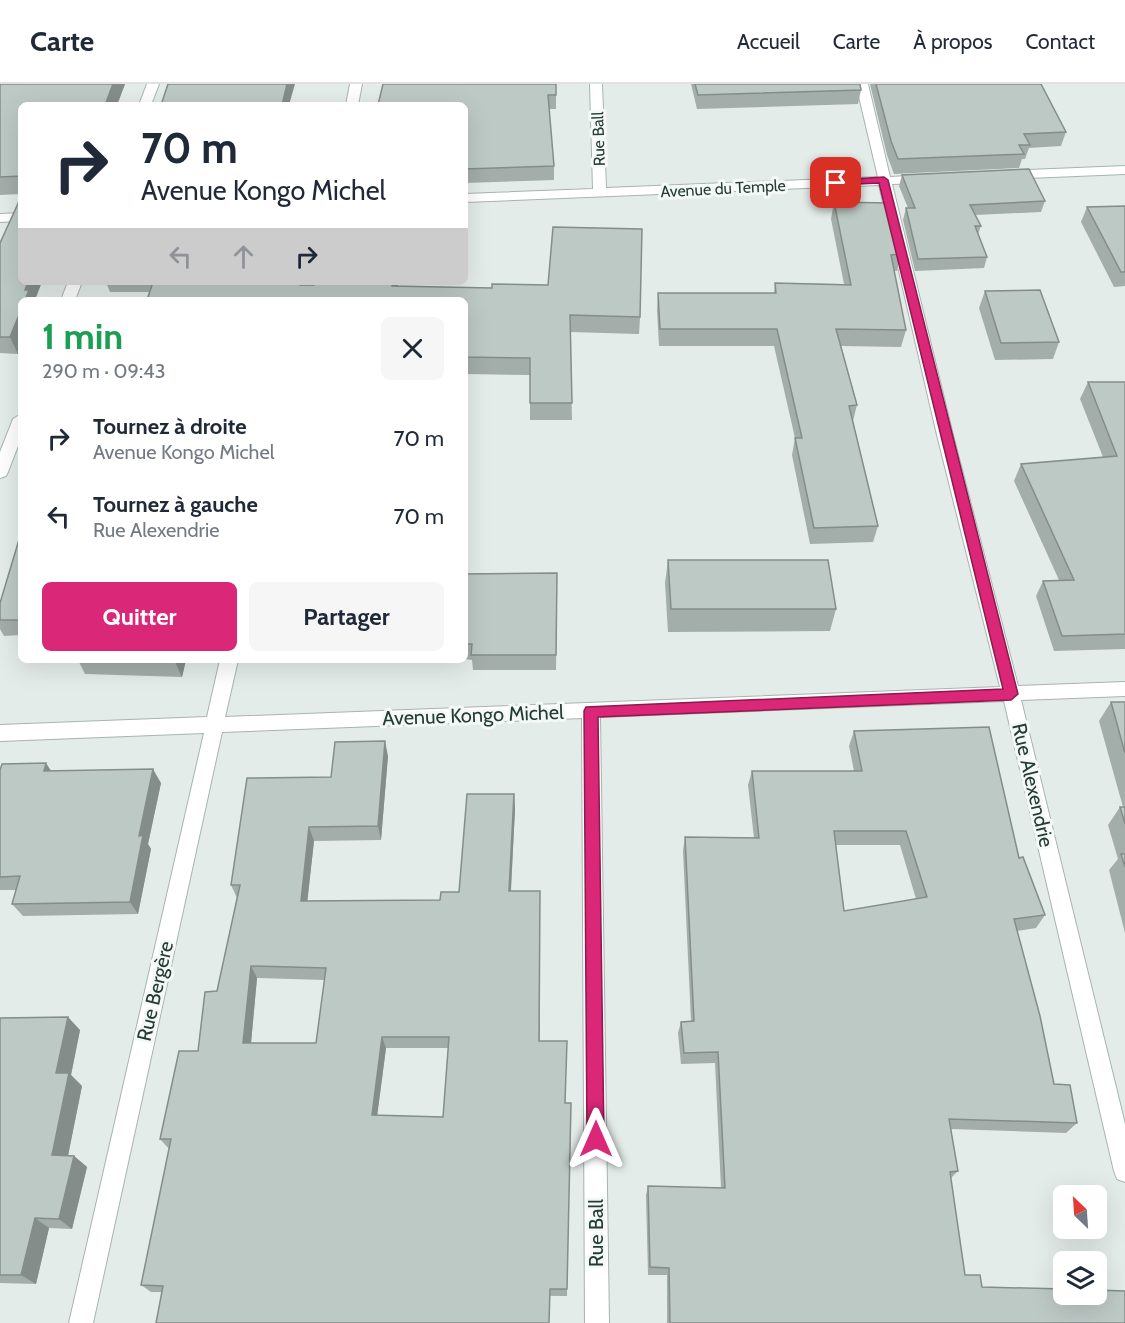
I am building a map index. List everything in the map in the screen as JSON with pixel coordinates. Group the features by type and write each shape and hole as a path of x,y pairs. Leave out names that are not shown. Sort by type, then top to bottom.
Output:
{"street":[{"path":"146,102 153,84"},
{"path":"353,102 356,84"},
{"name":"Rue Ball","path":"596,84 600,193"},
{"name":"Rue Alexendrie","path":"862,84 1125,1171"},
{"path":"998,176 1125,170"},
{"name":"Avenue du Temple","path":"468,198 941,178"},
{"path":"0,218 18,217"},
{"path":"0,472 18,427"},
{"name":"Rue Bergère","path":"81,1323 228,663"},
{"name":"Avenue Kongo Michel","path":"0,733 1125,688"},
{"name":"Rue Ball","path":"591,711 597,1323"}],"building":[{"path":"0,84 113,84 106,102 18,102 18,176 0,177"},
{"path":"168,84 287,84 283,102 162,102"},
{"path":"383,84 556,84 556,95 548,95 554,166 468,169 468,102 379,102"},
{"path":"695,84 860,84 861,90 698,95"},
{"path":"876,84 1041,84 1066,132 1024,134 1030,145 1019,145 1024,154 898,159"},
{"path":"1029,169 1045,201 970,205 981,226 975,226 987,257 918,259 906,208 915,208 902,175"},
{"path":"834,202 889,203 901,254 891,255 906,330 836,329 857,405 849,406 878,526 814,528 795,438 802,438 777,329 660,329 658,293 776,293 775,283 851,285"},
{"path":"18,204 18,285 27,285 25,290 29,290 26,297 18,297 18,317 10,337 0,337 0,243"},
{"path":"1125,206 1125,272 1121,272 1087,207"},
{"path":"553,227 642,229 640,317 570,315 572,403 530,403 530,358 468,357 468,297 148,297 152,285 392,285 492,288 492,284 548,285"},
{"path":"1040,290 1059,342 1001,343 985,291"},
{"path":"1088,382 1125,382 1125,634 1062,636 1043,581 1074,580 1021,464 1117,456"},
{"path":"18,543 18,620 0,620 0,603"},
{"path":"668,560 828,560 836,609 671,609"},
{"path":"557,573 556,655 471,655 472,644 468,644 468,574"},
{"path":"1111,702 1125,702 1125,753"},
{"path":"989,727 1019,858 1023,857 1045,915 1014,919 1040,1016 1054,1084 1070,1085 1077,1123 949,1119 958,1171 950,1172 965,1275 980,1275 982,1287 1053,1289 1053,1305 1107,1305 1107,1290 1125,1291 1125,1323 670,1323 669,1268 650,1267 648,1186 725,1188 718,1052 684,1053 681,1022 694,1021 685,837 759,838 752,771 862,771 854,731","holes":["834,831 906,831 927,897 844,911"]},
{"path":"385,741 378,826 309,827 301,901 440,900 441,892 459,892 467,794 514,794 509,891 540,891 539,1041 567,1041 565,1103 571,1103 567,1289 550,1289 549,1323 156,1323 163,1286 141,1285 171,1139 160,1139 179,1051 198,1051 205,992 217,991 240,885 231,885 247,778 331,777 335,742","holes":["251,966 326,968 316,1043 243,1043","382,1037 449,1037 443,1117 372,1115"]},
{"path":"46,763 44,771 153,769 139,836 143,835 130,902 12,904 20,876 0,877 0,770 2,764"},
{"path":"1120,807 1125,807 1125,824"},
{"path":"1121,854 1125,854 1125,867"},
{"path":"68,1017 56,1073 69,1073 52,1155 74,1156 59,1219 35,1218 21,1275 0,1275 0,1018"}],"route":[{"path":"596,1139 591,711 1011,694 945,435 884,180 836,183"}]}
